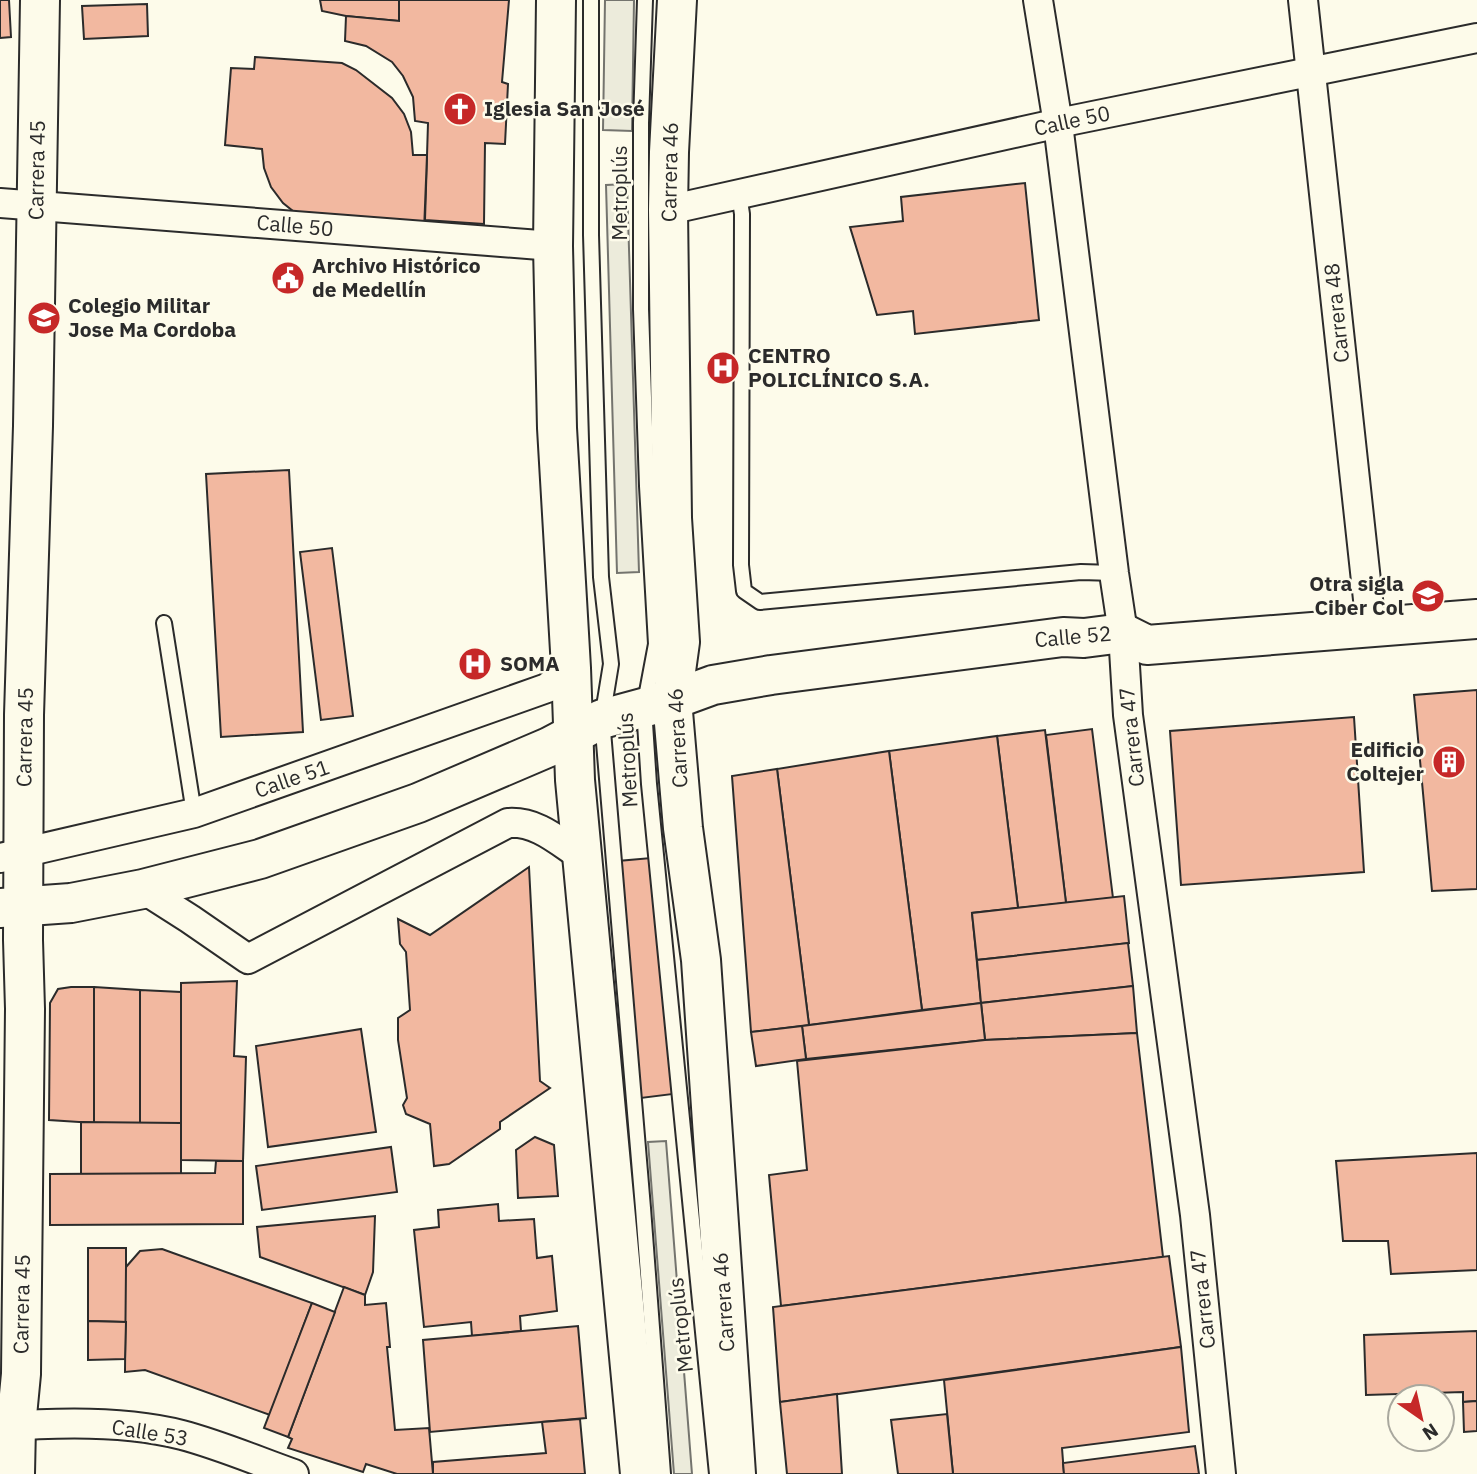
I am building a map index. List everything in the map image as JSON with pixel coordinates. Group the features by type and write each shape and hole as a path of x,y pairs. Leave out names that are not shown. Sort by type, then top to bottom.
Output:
{"main road":[{"name":"Carrera 45","path":"16,1474 8,1426 21,1374 11,907 12,856 24,715 17,425 18,204 40,0"},
{"path":"556,0 553,246 558,440 571,668 587,726 581,856 640,1474"},
{"name":"Carrera 46","path":"677,0 668,210 672,517 680,642 658,704 683,828 701,960 736,1474"},
{"name":"Calle 52","path":"658,704 713,685 771,675 1049,639 1123,633 1147,645 1477,619"},
{"path":"11,907 71,903 143,889 260,859 418,803 549,747 587,726 658,704"}],"street":[{"name":"Carrera 47","path":"1038,0 1058,124 1123,633 1128,715 1195,1215 1220,1474"},
{"name":"Carrera 48","path":"1303,0 1371,627"},
{"name":"Calle 50","path":"668,210 1058,124 1477,38"},
{"name":"Calle 50","path":"18,204 553,246"},
{"name":"Calle 51","path":"12,856 194,813 547,688 571,668"},
{"path":"143,889 248,959 508,823 519,822 536,827 581,856"},
{"name":"Calle 53","path":"8,1426 96,1426 153,1430 183,1436 294,1474"}],"lane":[{"name":"Metroplús","path":"591,0 591,235 599,536 611,664 587,726 643,1208 663,1474"},
{"name":"Metroplús","path":"645,0 641,132 641,309 658,704 649,784 716,1474"},
{"path":"739,194 742,214 741,565 744,591 760,602 1081,572 1114,573"},
{"path":"164,623 194,813"}],"shaded area":[{"path":"605,0 634,0 632,131 603,130"},
{"path":"627,184 639,572 617,573 606,185"},
{"path":"666,1141 692,1474 674,1474 648,1142"}],"building":[{"path":"0,0 9,0 11,37 0,38"},
{"path":"320,0 399,0 399,21 322,11"},
{"name":"Iglesia San José","path":"399,0 509,0 502,82 508,84 505,144 485,143 484,224 425,220 428,123 415,121 413,97 403,76 392,62 366,46 345,41 346,16 399,21"},
{"path":"147,4 148,36 84,39 82,6"},
{"path":"255,57 342,63 356,70 392,98 404,114 411,132 413,155 427,155 424,231 298,215 283,203 271,187 264,168 262,149 225,145 231,68 254,69"},
{"path":"1025,183 1039,320 915,334 913,311 877,315 850,227 903,221 901,197"},
{"path":"289,470 303,732 221,737 206,474"},
{"path":"332,548 353,716 321,720 300,552"},
{"name":"Edificio Coltejer","path":"1477,690 1477,889 1432,891 1414,695"},
{"path":"1354,717 1364,872 1181,885 1170,731"},
{"path":"1092,729 1113,898 1066,903 1046,735"},
{"path":"1045,730 1066,903 1018,908 997,736"},
{"path":"997,736 1018,908 972,913 981,1003 922,1010 889,751"},
{"path":"889,751 922,1010 809,1025 777,769"},
{"path":"777,769 809,1025 751,1032 732,776"},
{"path":"651,858 673,1094 641,1098 618,861"},
{"path":"529,867 540,1081 550,1088 500,1122 500,1129 449,1164 434,1166 430,1124 406,1114 403,1105 407,1098 398,1040 398,1018 410,1010 406,952 400,944 398,919 430,935"},
{"path":"1124,896 1129,943 977,960 972,913"},
{"path":"1128,943 1133,986 981,1003 977,960"},
{"path":"237,981 234,1056 246,1057 243,1161 181,1160 181,983"},
{"path":"1133,986 1137,1033 985,1040 981,1003"},
{"path":"94,987 94,1123 49,1120 50,1003 58,989"},
{"path":"94,987 140,990 140,1123 94,1123"},
{"path":"140,990 181,992 181,1123 140,1123"},
{"path":"981,1003 985,1040 806,1059 802,1026"},
{"path":"802,1026 806,1059 756,1066 751,1032"},
{"path":"361,1029 376,1132 268,1147 256,1046"},
{"path":"1137,1033 1163,1257 781,1306 769,1175 807,1170 797,1061 985,1040"},
{"path":"81,1122 181,1123 181,1174 81,1174"},
{"path":"535,1137 554,1145 558,1196 518,1198 516,1150"},
{"path":"391,1147 397,1192 262,1210 256,1166"},
{"path":"1477,1153 1477,1270 1391,1274 1388,1241 1343,1241 1336,1161"},
{"path":"216,1161 243,1161 243,1224 50,1225 50,1174 215,1173"},
{"path":"498,1204 499,1221 534,1219 537,1258 552,1256 557,1311 520,1316 521,1331 472,1336 471,1322 424,1327 414,1230 439,1227 438,1210"},
{"path":"375,1216 373,1272 365,1295 260,1257 257,1227"},
{"path":"88,1248 126,1248 126,1322 88,1321"},
{"path":"162,1249 312,1303 270,1415 145,1370 125,1372 126,1267 140,1251"},
{"path":"1169,1256 1181,1347 780,1402 773,1307"},
{"path":"344,1287 365,1295 365,1305 386,1303 390,1347 387,1347 395,1430 429,1428 433,1474 397,1474 366,1464 363,1472 288,1448 292,1439 288,1437"},
{"path":"312,1303 335,1312 288,1437 264,1428"},
{"path":"88,1321 126,1322 125,1359 88,1360"},
{"path":"578,1326 586,1418 430,1432 423,1340"},
{"path":"1477,1331 1477,1401 1463,1402 1463,1392 1456,1392 1456,1383 1386,1383 1386,1394 1366,1395 1364,1335"},
{"path":"1181,1347 1189,1432 1062,1448 1064,1474 953,1474 944,1380"},
{"path":"837,1394 842,1474 787,1474 780,1402"},
{"path":"1477,1401 1477,1431 1464,1432 1463,1402"},
{"path":"947,1414 953,1474 898,1474 891,1420"},
{"path":"580,1419 585,1474 433,1474 433,1462 546,1453 542,1422"},
{"path":"1195,1446 1199,1474 1064,1474 1063,1463"}],"place":[{"name":"Iglesia San José","path":"460,109"},
{"name":"Archivo Histórico de Medellín","path":"288,278"},
{"name":"Colegio Militar Jose Ma Cordoba","path":"44,318"},
{"name":"CENTRO POLICLÍNICO S.A.","path":"723,368"},
{"name":"Otra sigla Ciber Col","path":"1428,596"},
{"name":"SOMA","path":"475,664"},
{"name":"Edificio Coltejer","path":"1449,762"}]}
